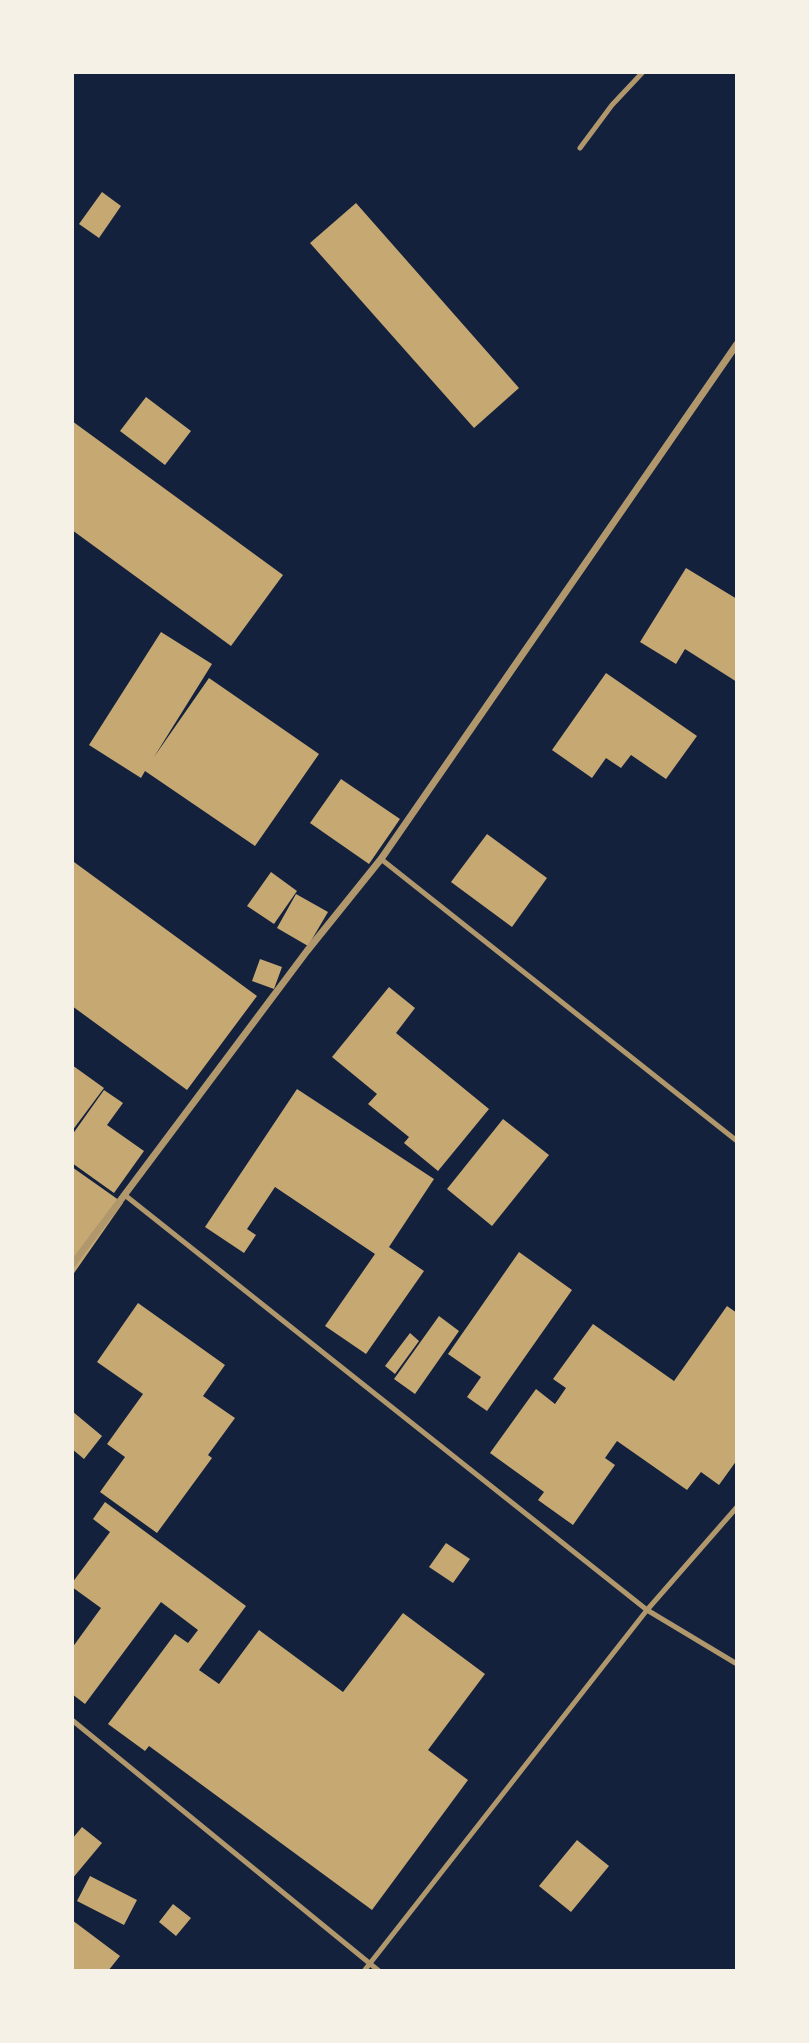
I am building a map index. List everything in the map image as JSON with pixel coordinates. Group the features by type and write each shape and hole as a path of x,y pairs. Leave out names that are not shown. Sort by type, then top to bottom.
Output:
{"street":[{"path":"72,1265 307,951 381,859 737,344"}],"lane":[{"path":"580,148 612,105 643,72"},
{"path":"381,859 737,1141"},
{"path":"126,1196 647,1610 737,1664"},
{"path":"364,1971 647,1610 737,1507"},
{"path":"72,1720 379,1971"}],"building":[{"path":"102,192 121,206 99,238 79,224"},
{"path":"356,203 519,388 474,428 310,243"},
{"path":"146,397 191,431 165,465 120,431"},
{"path":"72,421 283,575 231,646 72,530"},
{"path":"686,568 737,599 737,682 685,649 676,664 640,642"},
{"path":"161,632 212,664 154,757 209,678 319,754 255,846 145,771 141,778 89,745"},
{"path":"606,673 697,736 666,779 631,755 621,768 606,758 592,778 552,750"},
{"path":"341,779 400,819 369,864 310,823"},
{"path":"487,834 547,878 512,927 451,882"},
{"path":"74,862 257,996 187,1090 72,1006"},
{"path":"271,872 297,891 274,924 247,906"},
{"path":"296,894 328,912 308,946 277,928"},
{"path":"260,959 282,967 274,989 252,981"},
{"path":"389,987 415,1008 396,1033 489,1109 438,1171 404,1143 409,1137 368,1104 377,1094 332,1057"},
{"path":"72,1065 104,1088 72,1131"},
{"path":"297,1089 434,1179 389,1247 424,1271 366,1354 325,1326 375,1254 275,1187 247,1229 256,1235 244,1253 205,1227"},
{"path":"104,1090 123,1103 107,1125 144,1151 114,1193 72,1163 72,1135"},
{"path":"503,1119 549,1155 492,1226 447,1189"},
{"path":"72,1167 123,1203 72,1276"},
{"path":"519,1252 572,1290 487,1411 467,1397 481,1377 448,1354"},
{"path":"138,1303 225,1365 203,1396 235,1418 208,1455 212,1458 157,1533 100,1492 125,1457 107,1444 143,1394 97,1362"},
{"path":"727,1306 737,1313 737,1460 719,1485 701,1472 687,1490 617,1441 605,1458 615,1465 573,1525 538,1500 544,1492 490,1453 536,1389 555,1404 566,1388 553,1379 593,1324 674,1381"},
{"path":"439,1316 459,1331 415,1394 394,1379"},
{"path":"410,1333 419,1341 395,1374 385,1366"},
{"path":"72,1411 102,1436 84,1459 72,1449"},
{"path":"105,1502 246,1606 199,1670 219,1684 259,1630 343,1692 403,1613 485,1674 428,1750 468,1780 372,1910 149,1746 145,1751 108,1724 175,1634 188,1643 198,1630 161,1602 85,1704 72,1694 72,1648 101,1608 72,1587 72,1583 110,1532 93,1519"},
{"path":"446,1543 470,1559 453,1583 429,1567"},
{"path":"82,1827 102,1843 72,1879 72,1839"},
{"path":"577,1840 609,1866 571,1912 539,1886"},
{"path":"90,1876 137,1900 124,1925 77,1901"},
{"path":"173,1904 191,1918 176,1936 159,1922"},
{"path":"72,1920 120,1956 108,1971 72,1971"}]}
